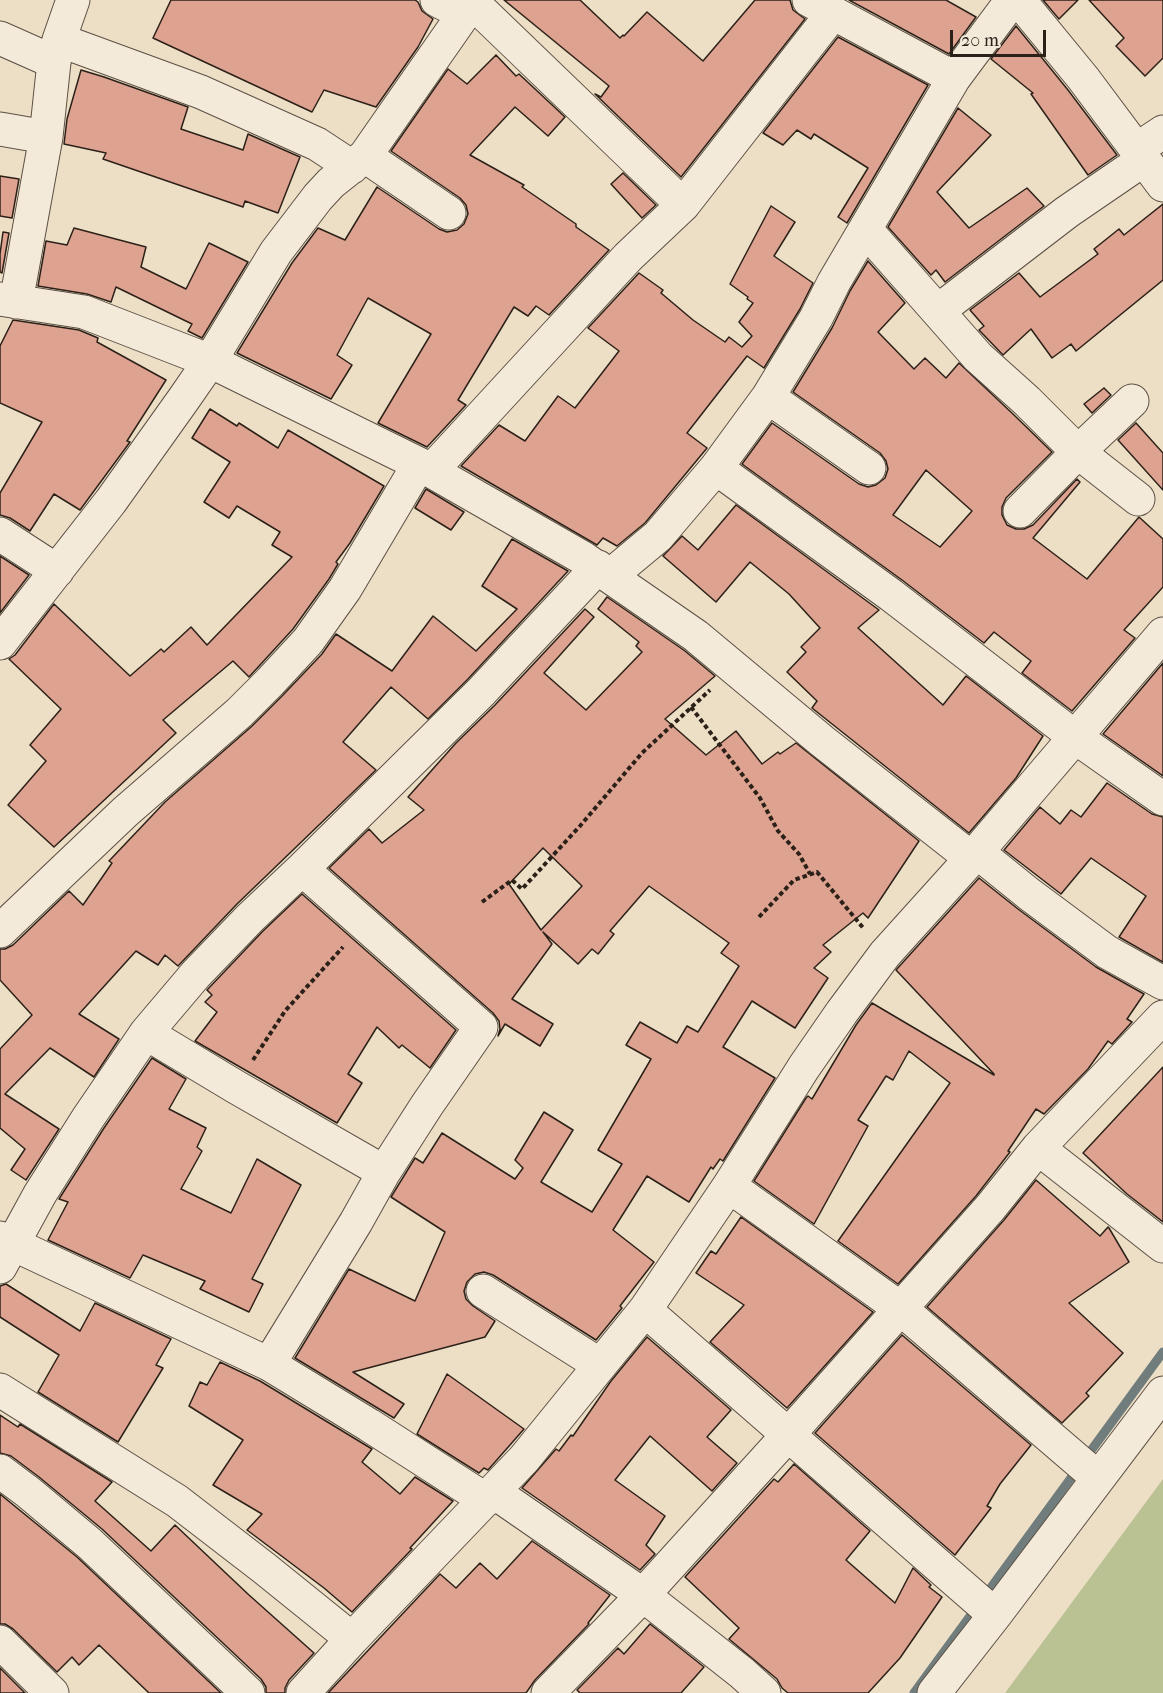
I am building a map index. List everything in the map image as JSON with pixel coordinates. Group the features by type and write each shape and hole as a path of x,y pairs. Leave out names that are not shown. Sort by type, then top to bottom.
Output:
{"street":[{"path":"73,0 56,51 46,137 8,300 84,312 210,361 425,468 604,572 696,636 822,741 974,855 1107,952 1163,983"},
{"path":"765,1693 643,1595 490,1496 269,1364 4,1250 88,1118 146,1033 196,974 250,918 604,572 658,536 716,468 768,397 954,78 1012,0"},
{"path":"1019,0 1083,78 1147,165"},
{"path":"0,643 111,501 210,361 276,252 318,196 358,161 460,4 683,205"},
{"path":"0,931 125,812 239,713 308,641 425,468 628,256 683,205 729,147 821,6 954,78"},
{"path":"0,38 56,51 201,92 358,161 449,213"},
{"path":"0,129 46,137"},
{"path":"938,311 1067,212 1147,165 1163,132"},
{"path":"866,230 978,357 1027,401 1078,452 1138,499"},
{"path":"768,397 870,468"},
{"path":"1020,511 1132,401"},
{"path":"716,468 891,595 1075,737 1163,799"},
{"path":"0,534 57,572"},
{"path":"303,1693 524,1459 645,1310 729,1186 804,1067 885,954 974,855 1163,634"},
{"path":"269,1364 384,1172 481,1027 302,869"},
{"path":"548,1693 643,1595 788,1435 990,1208 1038,1148 1162,1019"},
{"path":"146,1033 384,1172"},
{"path":"1038,1148 1163,1246"},
{"path":"729,1186 901,1309 1098,1478"},
{"path":"483,1291 600,1365"},
{"path":"645,1310 995,1615"},
{"path":"0,1390 177,1501 352,1639"},
{"path":"934,1693 1163,1393"},
{"path":"0,1471 89,1543 248,1693"},
{"path":"0,1642 52,1693"}],"path":[{"path":"482,903 512,880 522,889 580,826 642,753 734,667"},
{"path":"691,707 760,798 778,831 799,854 810,874"},
{"path":"759,917 794,880 817,872 885,954"},
{"path":"236,1087 285,1011 364,924"}],"green space":[{"path":"1163,1479 1163,1693 1005,1693"}],"building":[{"path":"171,0 415,0 422,11 433,19 418,47 376,107 324,90 312,112 153,38"},
{"path":"504,0 580,0 620,38 647,12 703,61 755,0 790,0 793,10 805,19 681,177 595,94 601,97 609,86"},
{"path":"849,0 946,0 976,17 949,54"},
{"path":"1043,0 1078,0 1059,19"},
{"path":"1089,0 1163,0 1163,58 1145,76 1116,46 1124,38"},
{"path":"1016,26 1117,155 1088,175 1031,94 1033,93 991,59"},
{"path":"838,37 928,85 847,223 838,217 868,168 814,134 811,139 797,130 783,145 763,133"},
{"path":"496,55 516,76 519,74 565,117 548,136 515,107 470,155 524,185 522,187 609,250 549,315 536,306 528,316 514,307 458,400 466,405 427,447 378,423 431,334 368,298 337,355 352,365 331,399 237,353 292,263 318,228 345,240 377,187 439,229 447,232 457,230 464,224 468,214 466,205 460,198 391,151 448,69 467,84"},
{"path":"81,70 188,107 181,129 243,150 248,134 300,157 278,213 245,201 243,207 103,159 106,153 64,144 67,119"},
{"path":"958,108 991,135 937,192 969,228 1027,188 1044,206 945,282 936,270 931,275 888,227"},
{"path":"623,173 656,205 642,218 611,184"},
{"path":"0,176 19,179 12,218 0,216"},
{"path":"1163,204 1163,280 1076,351 1071,344 1052,358 1031,329 1003,355 979,330 984,326 970,310 1019,273 1040,297 1098,254 1094,249 1119,229 1124,235"},
{"path":"771,206 795,222 774,256 813,283 764,368 747,356 687,433 707,448 645,523 617,546 603,538 597,545 461,466 499,425 525,441 558,396 575,408 619,351 588,328 639,273 663,290 661,293 693,320 725,342 729,337 742,347 752,336 739,322 753,303 730,284"},
{"path":"74,228 146,247 141,267 186,289 209,243 248,262 202,338 188,331 192,324 116,287 111,302 87,294 38,286 46,241 67,245"},
{"path":"3,232 9,233 2,273 0,272 0,254"},
{"path":"868,261 905,303 878,332 914,369 925,358 946,378 959,363 1052,452 1006,498 1002,507 1002,515 1007,525 1016,529 1024,529 1033,525 1077,479 1080,482 1033,538 1087,579 1139,517 1163,539 1163,587 1124,630 1135,638 1072,711 1022,673 1031,661 994,632 984,643 902,580 742,464 772,423 859,484 868,487 876,485 885,478 888,469 880,453 793,392 832,328","holes":["926,470 972,511 940,547 893,515"]},
{"path":"13,320 79,330 98,338 97,342 166,380 127,441 130,442 80,510 54,494 30,531 10,518 0,515 0,493 42,422 0,403 0,346"},
{"path":"1104,388 1111,395 1092,413 1084,404"},
{"path":"210,409 237,426 239,423 278,448 288,430 384,486 336,562 338,564 329,579 293,629 249,677 233,661 163,720 176,733 54,847 8,805 46,761 30,745 61,709 9,659 15,655 54,604 130,676 161,649 164,652 191,627 207,645 292,557 272,545 280,532 237,506 229,518 204,502 230,462 192,438"},
{"path":"1136,423 1163,453 1163,490 1118,440"},
{"path":"426,489 464,512 451,530 415,508"},
{"path":"736,505 879,610 858,628 943,705 966,676 1043,736 1016,778 969,833 812,708 817,701 787,672 806,652 801,647 820,628 789,594 750,562 716,602 663,556 682,536 698,550"},
{"path":"512,539 568,571 428,719 391,687 343,742 376,770 237,904 178,966 165,955 158,965 136,951 79,1014 119,1039 94,1077 50,1048 5,1094 59,1129 26,1180 11,1170 25,1149 0,1128 0,1049 32,1015 0,980 0,949 13,945 69,891 83,905 112,863 109,861 165,802 251,727 283,695 322,654 336,634 392,671 433,616 476,651 517,609 482,586"},
{"path":"0,556 29,575 0,613"},
{"path":"607,597 685,651 715,676 665,719 706,755 736,731 762,764 778,752 780,754 796,743 919,841 868,918 863,913 823,945 831,952 814,968 828,978 795,1028 752,1001 723,1047 775,1078 723,1161 720,1159 713,1169 711,1167 689,1202 647,1176 613,1230 654,1262 596,1340 493,1275 484,1272 475,1274 467,1282 464,1291 466,1299 473,1306 495,1321 485,1337 353,1372 404,1404 394,1418 295,1358 349,1269 415,1301 445,1232 391,1197 415,1158 423,1163 442,1133 515,1179 523,1168 515,1160 544,1112 573,1130 541,1182 592,1212 622,1164 598,1150 651,1059 626,1045 640,1022 677,1043 687,1026 698,1032 739,966 721,953 729,943 649,886 610,931 614,934 598,954 592,949 578,964 543,932 552,944 512,999 553,1024 540,1046 505,1024 498,1036 499,1021 493,1013 329,868 369,829 382,843 424,810 408,797 456,743 585,609 594,617 544,673 586,710 642,652 636,646 639,642 598,609","holes":["543,848 582,886 541,930 509,884"]},
{"path":"1163,663 1163,776 1103,734"},
{"path":"1107,783 1152,814 1163,817 1163,962 1119,937 1146,896 1091,858 1061,894 1004,850 1040,807 1060,824 1071,810 1081,817"},
{"path":"979,878 1096,967 1144,994 1127,1019 1132,1022 1112,1044 1108,1041 1088,1069 1044,1114 1036,1109 1008,1151 1010,1152 976,1196 898,1284 838,1241 950,1083 909,1051 893,1080 886,1076 858,1120 868,1126 814,1224 754,1181 806,1098 808,1096 812,1099 856,1025 872,1003 994,1075 896,970"},
{"path":"302,894 456,1030 430,1068 402,1045 399,1048 377,1027 348,1074 362,1083 337,1123 195,1041 217,1012 205,1002 212,995 207,990"},
{"path":"152,1058 186,1079 169,1109 206,1128 197,1147 202,1151 181,1189 231,1213 257,1159 301,1185 252,1279 263,1284 249,1312 200,1289 205,1281 143,1255 130,1278 48,1240 68,1202 59,1199"},
{"path":"1163,1067 1163,1222 1127,1194 1083,1153"},
{"path":"1036,1180 1100,1236 1108,1227 1129,1262 1069,1303 1123,1353 1086,1393 1089,1396 1062,1423 927,1307"},
{"path":"741,1217 873,1312 787,1408 710,1342 744,1305 696,1273 711,1251 716,1254"},
{"path":"6,1284 80,1331 95,1303 171,1339 156,1365 163,1368 118,1442 38,1392 59,1355 0,1317 0,1286"},
{"path":"902,1335 1031,1445 1000,1484 987,1506 991,1508 955,1555 815,1433"},
{"path":"647,1337 731,1410 707,1437 737,1463 712,1491 650,1436 615,1480 665,1516 646,1545 655,1554 640,1570 522,1488 556,1449 559,1451 571,1435 573,1436 611,1381"},
{"path":"220,1362 260,1381 372,1449 362,1462 400,1494 415,1477 453,1501 410,1548 412,1549 352,1612 247,1530 262,1514 213,1485 243,1440 189,1406 200,1382 207,1385"},
{"path":"447,1374 524,1429 488,1470 484,1468 479,1473 417,1434"},
{"path":"0,1415 18,1427 20,1424 112,1482 95,1501 151,1551 175,1525 314,1653 289,1680 285,1693 266,1693 266,1687 261,1679 102,1529 11,1456 0,1453"},
{"path":"794,1464 870,1531 846,1560 895,1603 913,1568 931,1585 929,1587 942,1597 900,1658 868,1693 788,1693 777,1679 729,1639 739,1628 685,1577 774,1479 778,1482"},
{"path":"0,1494 77,1557 221,1693 149,1693 99,1645 79,1665 72,1657 57,1672 13,1629 0,1624"},
{"path":"532,1541 610,1595 589,1624 535,1680 526,1693 328,1693 440,1574 456,1588 480,1563 497,1579"},
{"path":"650,1624 704,1667 681,1693 580,1693 577,1690 618,1648 624,1654"},
{"path":"0,1668 25,1693 0,1693"}],"waterway":[{"path":"914,1693 1163,1352"}]}
